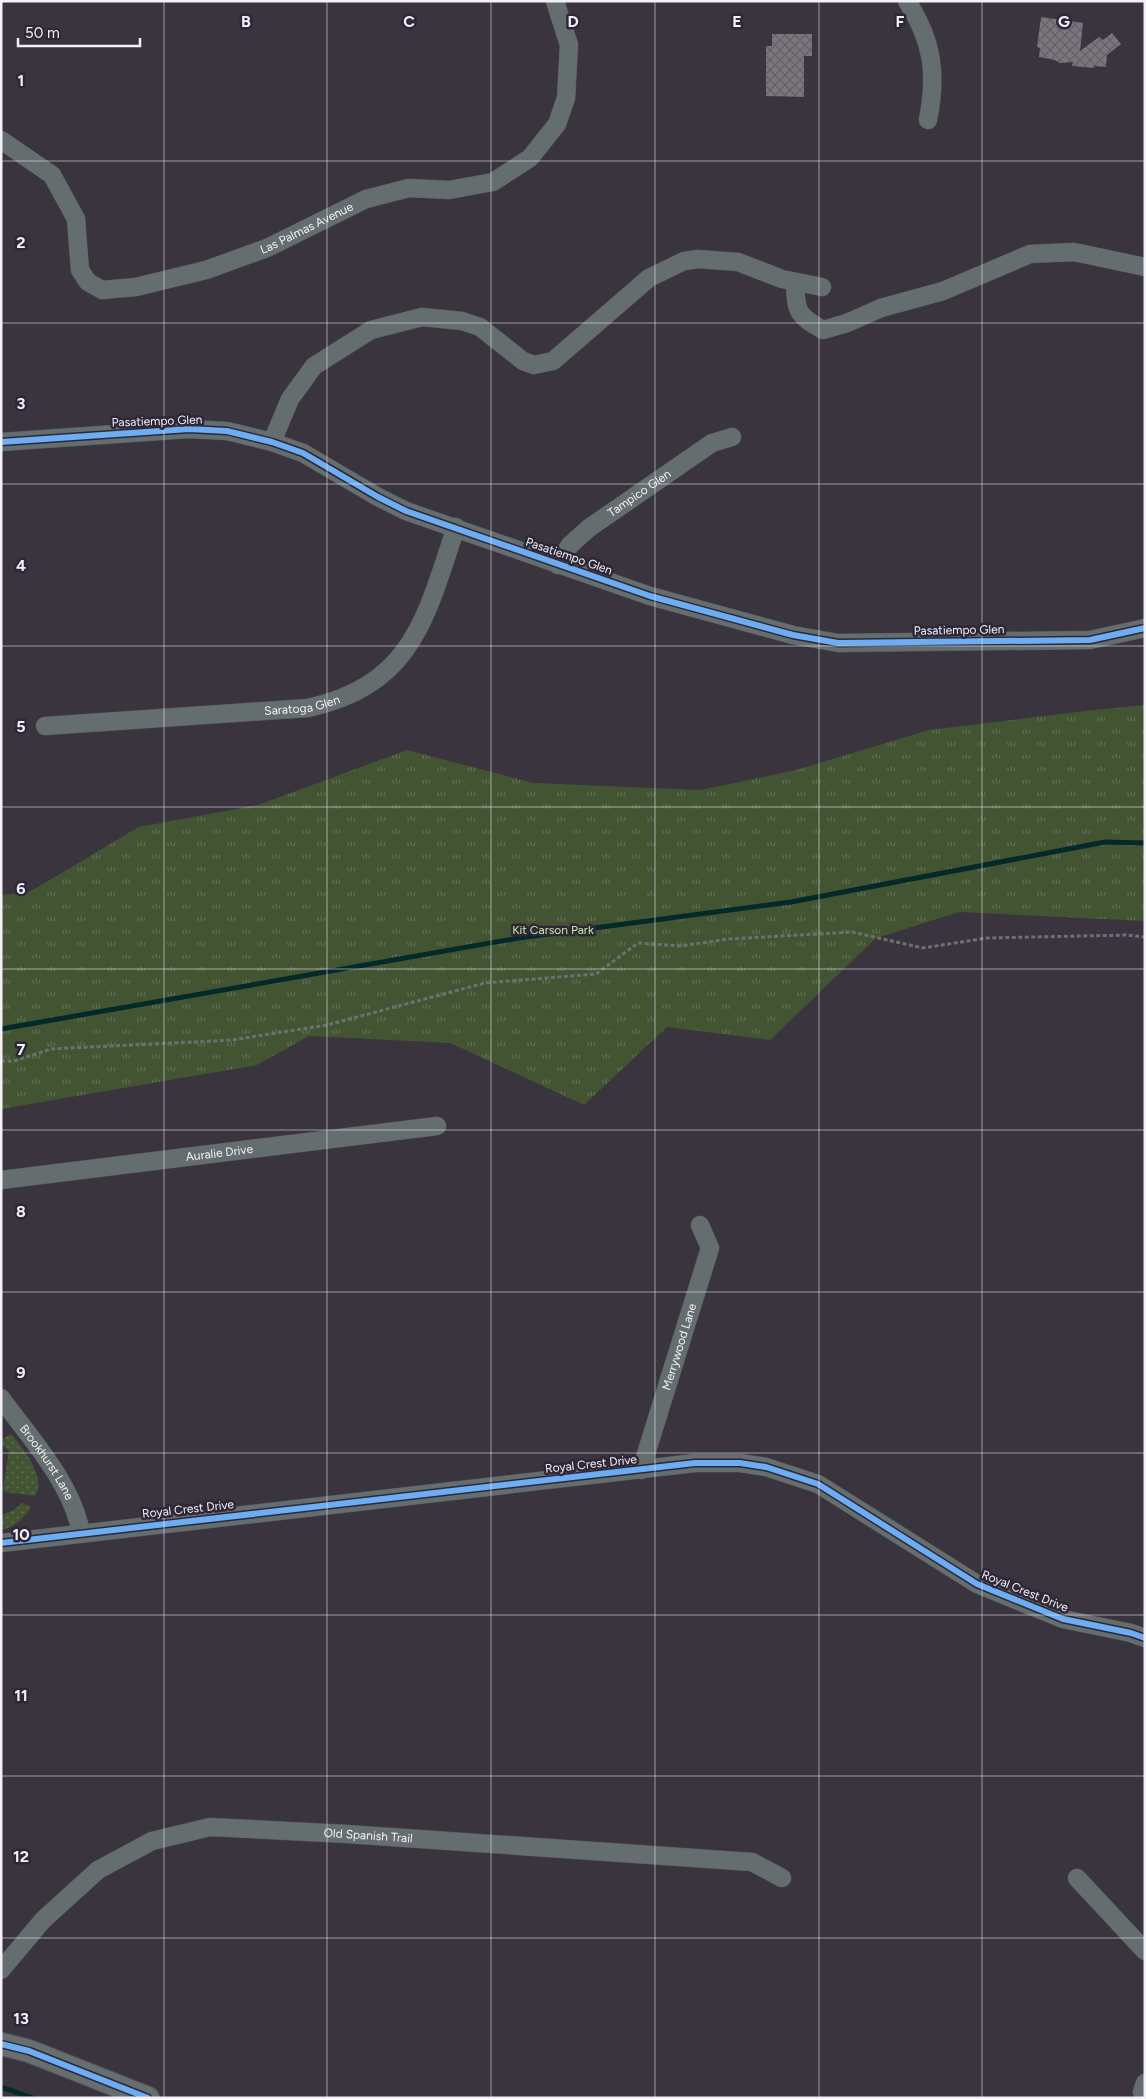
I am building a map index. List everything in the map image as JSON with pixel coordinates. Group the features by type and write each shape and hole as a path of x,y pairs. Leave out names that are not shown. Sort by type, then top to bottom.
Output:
{"main road":[{"path":"1,2044 29,2051 148,2098"}],"street":[{"name":"Las Palmas Avenue","path":"1,140 52,175 76,219 80,270 88,282 102,290 136,287 206,270 267,248 366,199 409,188 449,190 493,182 530,158 557,124 566,98 569,45 555,1"},
{"path":"907,1 923,32 933,63 933,94 928,120"},
{"path":"795,282 796,305 804,320 823,330 847,323 881,308 942,291 1030,254 1074,252 1145,267"},
{"path":"272,442 290,398 314,366 371,330 422,317 462,321 480,327 523,361 534,365 553,361 649,278 684,261 698,259 738,262 782,279 822,287"},
{"name":"Pasatiempo Glen","path":"1,442 189,429 227,431 272,442 303,453 378,497 406,511 650,596 793,635 838,643 1090,640 1145,628"},
{"name":"Tampico Glen","path":"558,564 570,545 589,528 712,443 732,437"},
{"name":"Saratoga Glen","path":"45,726 308,708 333,703 373,682 387,671 415,636 426,615 456,527"},
{"name":"Auralie Drive","path":"1,1180 437,1126"},
{"name":"Merrywood Lane","path":"641,1470 710,1248 700,1225"},
{"name":"Brookhurst Lane","path":"1,1398 60,1480 74,1510 81,1532"},
{"name":"Royal Crest Drive","path":"1,1543 81,1532 694,1463 740,1463 766,1467 818,1484 977,1584 1063,1619 1145,1638"},
{"name":"Old Spanish Trail","path":"1,1970 43,1920 98,1870 152,1841 210,1827 752,1862 782,1878"},
{"path":"1078,1878 1145,1951"}],"path":[{"path":"1,1061 14,1061 52,1049 232,1040 327,1025 485,983 596,974 638,943 680,946 729,939 852,932 923,948 987,938 1127,935 1145,937"}],"green space":[{"name":"Kit Carson Park","path":"1145,705 1145,921 959,912 876,938 770,1040 667,1027 584,1105 450,1043 309,1036 257,1065 1,1109 1,895 31,891 139,827 258,805 407,750 534,783 701,790 796,770 929,730"},
{"path":"11,1434 27,1455 36,1473 38,1489 35,1496 5,1492 3,1489 9,1450 2,1445 4,1438"},
{"path":"22,1503 31,1507 19,1522 1,1530 1,1515 14,1510"}],"building":[{"path":"1041,17 1083,23 1080,51 1099,37 1103,40 1112,33 1121,44 1107,55 1106,67 1072,66 1073,62 1060,63 1055,60 1039,57 1040,48 1037,47"},
{"path":"772,34 812,34 812,56 804,56 804,97 766,96 766,46 772,46"}],"waterway":[{"path":"1,1029 519,938 791,902 1105,842 1145,843"},
{"path":"1,2087 33,2098"}],"cycle path":[{"path":"1,442 189,429 227,431 272,442 303,453 378,497 406,511 650,596 793,635 838,643 1090,640 1145,628"},
{"path":"1,1543 695,1463 740,1463 766,1467 818,1484 977,1584 1063,1619 1131,1633 1145,1638"},
{"path":"1,2044 29,2051 148,2098"}]}
